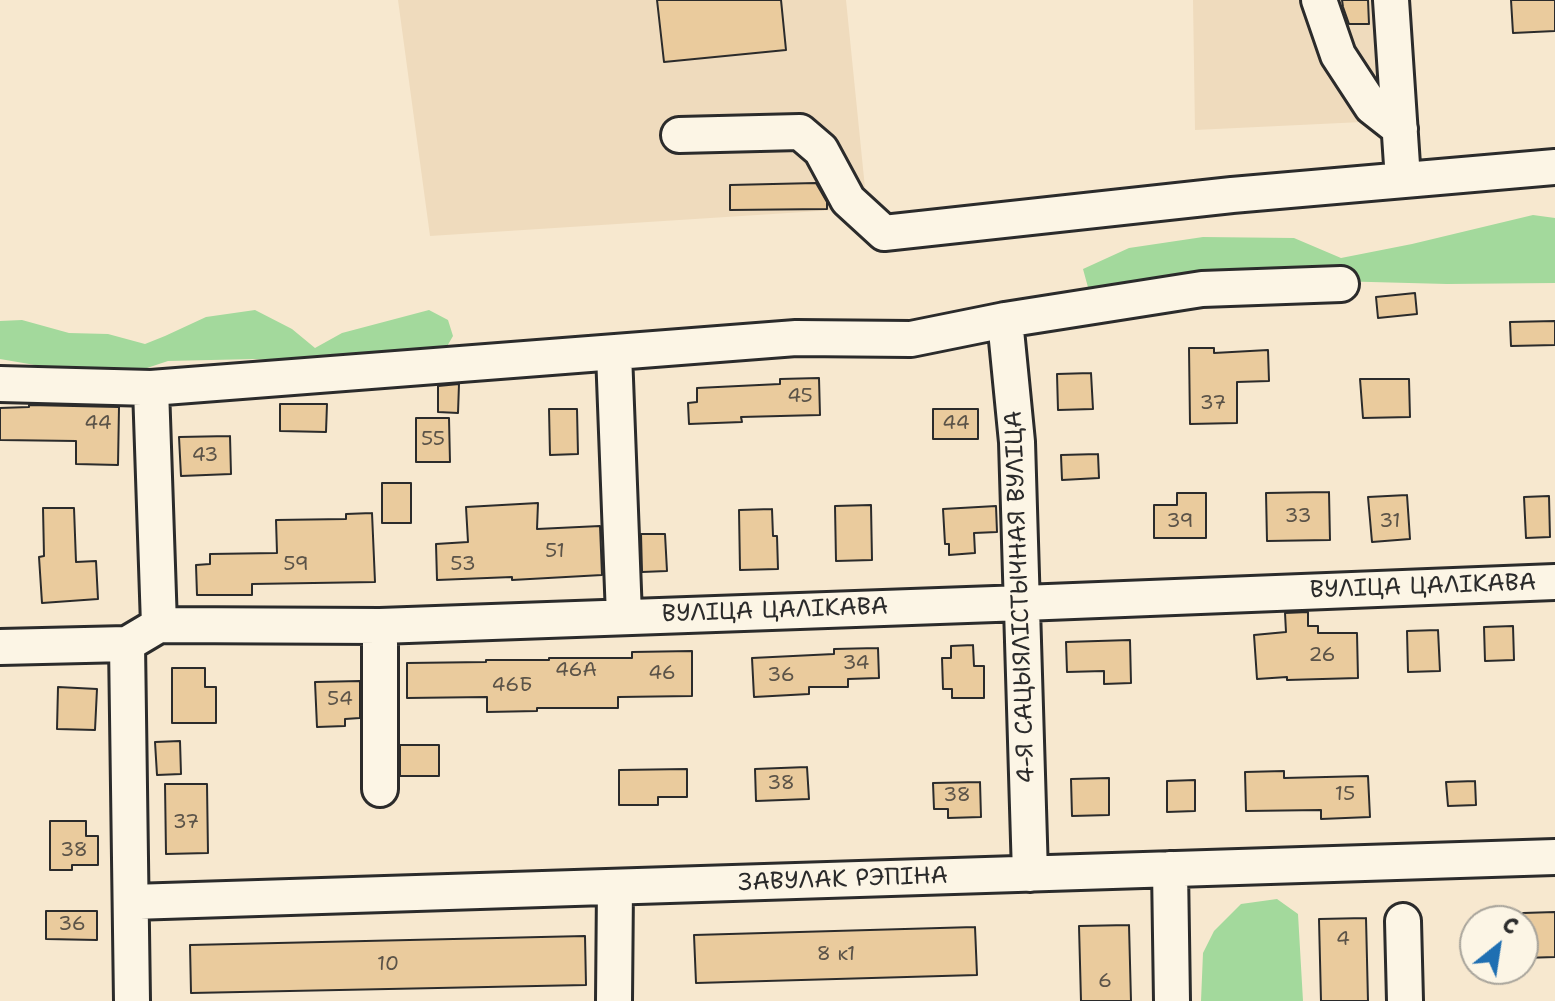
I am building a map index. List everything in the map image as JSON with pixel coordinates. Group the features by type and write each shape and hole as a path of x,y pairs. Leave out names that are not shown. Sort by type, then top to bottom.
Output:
{"street":[{"path":"1319,0 1338,55 1372,107 1400,129"},
{"path":"1391,0 1403,180"},
{"path":"679,135 800,132 821,150 848,200 884,233 1232,195 1555,167"},
{"path":"0,384 151,388 796,338 911,339 1005,320 1202,289 1341,284"},
{"name":"4-Я САЦЫЯЛІСТЫЧНАЯ ВУЛІЦА","path":"1005,320 1017,442 1030,874"},
{"path":"614,353 624,616"},
{"path":"0,647 127,644 159,625 151,388"},
{"name":"ВУЛІЦА ЦАЛІКАВА","path":"159,625 380,626 1555,582"},
{"path":"380,626 380,789"},
{"path":"127,644 132,1001"},
{"name":"ЗАВУЛАК РЭПІНА","path":"132,902 1555,857"},
{"path":"1170,869 1172,1001"},
{"path":"614,1001 615,887"},
{"path":"1403,921 1405,1001"}],"shaded area":[{"path":"398,0 846,0 865,188 835,210 430,236"},
{"path":"1193,0 1374,0 1380,88 1372,107 1362,122 1195,130"}],"green space":[{"path":"1533,215 1555,218 1555,283 1295,280 1089,291 1083,269 1129,248 1203,237 1294,238 1341,258"},
{"path":"255,310 292,329 315,348 342,333 429,310 448,320 453,336 442,355 315,363 254,359 168,361 129,374 70,371 0,359 0,321 22,320 69,333 108,334 145,344 206,317"},
{"path":"1277,899 1298,914 1303,1001 1201,1001 1203,953 1214,931 1241,904"}],"building":[{"path":"657,0 781,0 786,50 664,62"},
{"path":"1342,0 1368,0 1369,24 1349,24"},
{"path":"1511,0 1555,0 1555,31 1513,33"},
{"path":"816,183 827,202 827,209 730,210 730,185"},
{"path":"1415,293 1417,314 1378,318 1376,297"},
{"path":"1555,321 1555,345 1511,346 1510,322"},
{"path":"1189,348 1214,348 1214,353 1268,350 1269,381 1237,382 1237,423 1190,424"},
{"path":"1091,373 1093,409 1058,410 1057,374"},
{"path":"819,378 820,415 741,417 742,422 689,424 688,403 697,402 697,388 780,384 780,379"},
{"path":"1360,379 1409,379 1410,417 1363,418"},
{"path":"459,384 458,413 438,412 438,386"},
{"path":"280,404 327,404 326,432 280,431"},
{"path":"29,405 119,407 118,465 76,464 76,441 0,440 0,408"},
{"path":"549,409 577,409 578,454 550,455"},
{"path":"933,409 978,409 978,439 933,439"},
{"path":"416,418 449,418 450,462 416,462"},
{"path":"230,436 231,474 181,476 179,437"},
{"path":"1098,454 1099,478 1062,480 1061,455"},
{"path":"382,483 411,483 411,523 382,523"},
{"path":"1329,492 1330,540 1267,541 1266,493"},
{"path":"1177,493 1206,493 1206,538 1154,538 1154,505 1177,505"},
{"path":"1407,495 1410,539 1372,542 1368,497"},
{"path":"1549,496 1550,537 1526,538 1524,497"},
{"path":"538,503 537,529 600,526 602,575 437,580 436,544 468,542 466,507"},
{"path":"871,505 872,560 836,561 835,506"},
{"path":"996,506 997,532 974,533 975,553 949,555 949,544 945,544 943,509"},
{"path":"43,508 74,508 76,562 96,561 98,599 42,603 39,557 44,556"},
{"path":"772,509 778,569 740,570 739,510"},
{"path":"372,513 375,582 252,584 252,595 197,595 196,565 210,564 210,554 277,553 276,520 346,519 346,514"},
{"path":"641,534 665,534 667,571 642,572"},
{"path":"1308,612 1308,626 1318,626 1318,633 1357,633 1358,678 1257,679 1254,635 1286,632 1285,613"},
{"path":"1513,626 1514,660 1485,661 1484,627"},
{"path":"1438,630 1440,671 1408,672 1407,631"},
{"path":"1130,640 1131,683 1104,684 1104,671 1067,672 1066,642"},
{"path":"973,645 974,666 984,666 984,698 952,698 952,689 943,689 942,658 951,658 951,646"},
{"path":"878,648 879,678 848,679 848,687 809,687 809,694 754,697 752,658 834,654 834,649"},
{"path":"692,651 692,696 618,697 618,708 537,708 537,711 487,712 487,697 407,698 407,663 632,658 632,652"},
{"path":"172,668 205,668 205,687 216,687 216,723 172,723"},
{"path":"360,681 360,718 345,719 345,726 317,727 315,682"},
{"path":"58,687 97,689 95,730 57,729"},
{"path":"180,741 181,774 157,775 155,742"},
{"path":"400,745 439,745 439,776 400,776"},
{"path":"807,767 809,799 756,801 755,769"},
{"path":"687,769 687,797 658,797 658,805 619,805 619,770"},
{"path":"1284,771 1284,778 1368,776 1370,817 1321,819 1321,810 1246,811 1245,772"},
{"path":"1109,778 1109,815 1072,816 1071,779"},
{"path":"1195,780 1195,811 1167,812 1167,781"},
{"path":"1475,781 1476,805 1448,806 1446,782"},
{"path":"980,782 981,817 948,818 948,809 934,809 933,783"},
{"path":"165,784 207,784 208,853 166,854"},
{"path":"50,821 86,821 86,836 98,836 98,865 72,865 72,870 50,870"},
{"path":"46,911 97,911 97,940 46,939"},
{"path":"1539,912 1555,912 1555,957 1539,958"},
{"path":"1366,918 1368,1001 1321,1001 1319,919"},
{"path":"1129,925 1131,1001 1081,1001 1079,926"},
{"path":"975,927 977,975 696,983 694,935"},
{"path":"585,936 586,985 191,993 190,945"}]}
